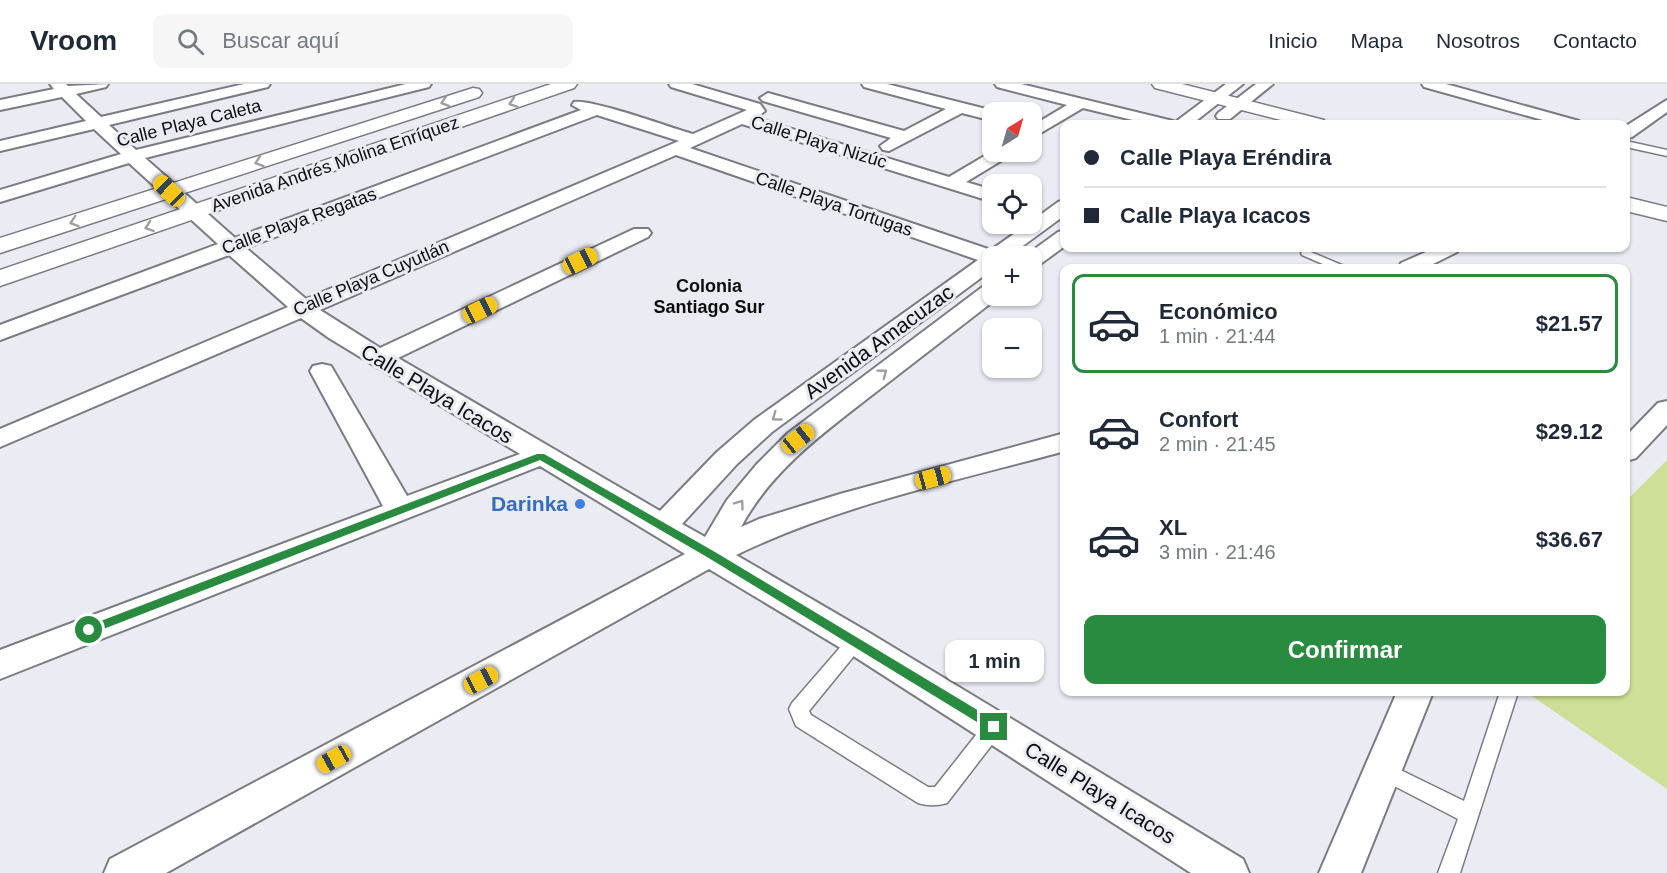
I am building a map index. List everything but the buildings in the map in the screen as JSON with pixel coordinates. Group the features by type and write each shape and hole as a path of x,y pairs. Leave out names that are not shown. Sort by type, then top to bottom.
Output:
{"main road":[{"name":"Avenida Andrés Molina Enríquez","path":"0,278 568,84"},
{"path":"1161,84 1301,120"},
{"name":"Avenida Andrés Molina Enríquez","path":"0,246 490,88"},
{"path":"1630,205 1667,214"}],"street":[{"path":"0,105 61,88 102,84"},
{"path":"0,146 263,84"},
{"name":"Calle Playa Caleta","path":"0,196 133,156 424,84"},
{"path":"869,84 900,87 982,113"},
{"path":"1002,84 1151,120"},
{"path":"1187,120 1236,84"},
{"path":"1217,120 1266,84"},
{"path":"1429,84 1559,120"},
{"name":"Calle Playa Nizúc","path":"685,85 747,112 868,158 982,193"},
{"name":"Calle Playa Icacos","path":"61,88 169,191 302,308 337,333 540,456 855,640 1228,873"},
{"name":"Calle Playa Cuyutlán","path":"0,439 675,149 788,89"},
{"path":"768,98 906,137"},
{"path":"1042,127 1081,103"},
{"path":"1630,130 1667,105"},
{"name":"Calle Playa Regatas","path":"0,333 233,246 589,107 695,140"},
{"path":"868,158 961,107"},
{"name":"Calle Playa Tortugas","path":"675,149 982,254"},
{"path":"951,183 986,162"},
{"path":"1042,210 1060,213"},
{"name":"Avenida Amacuzac","path":"1012,246 1060,214"},
{"path":"379,358 640,232"},
{"path":"1042,253 1060,240"},
{"path":"1417,264 1442,252"},
{"name":"Avenida Amacuzac","path":"663,526 727,458 764,426 982,267"},
{"name":"Avenida Amacuzac","path":"711,554 737,507 767,470 798,439 982,298"},
{"path":"322,371 400,510"},
{"path":"1630,448 1667,410"},
{"path":"125,873 711,554 770,526 850,501 1060,443"},
{"path":"0,664 540,456"},
{"path":"1340,873 1413,696"}],"lane":[{"path":"1630,145 1667,153"},
{"path":"1306,254 1330,264"},
{"path":"855,640 799,709 802,720 925,796 940,795 994,727"},
{"path":"1449,873 1508,696"},
{"path":"1382,769 1470,815"}],"green space":[{"path":"1667,460 1667,789 1532,696 1630,696 1630,497"}],"place":[{"name":"Darinka","path":"580,504"}],"district":[{"name":"Colonia Santiago Sur","path":"709,296"}],"route":[{"path":"89,630 540,456 711,554 994,727"}]}
